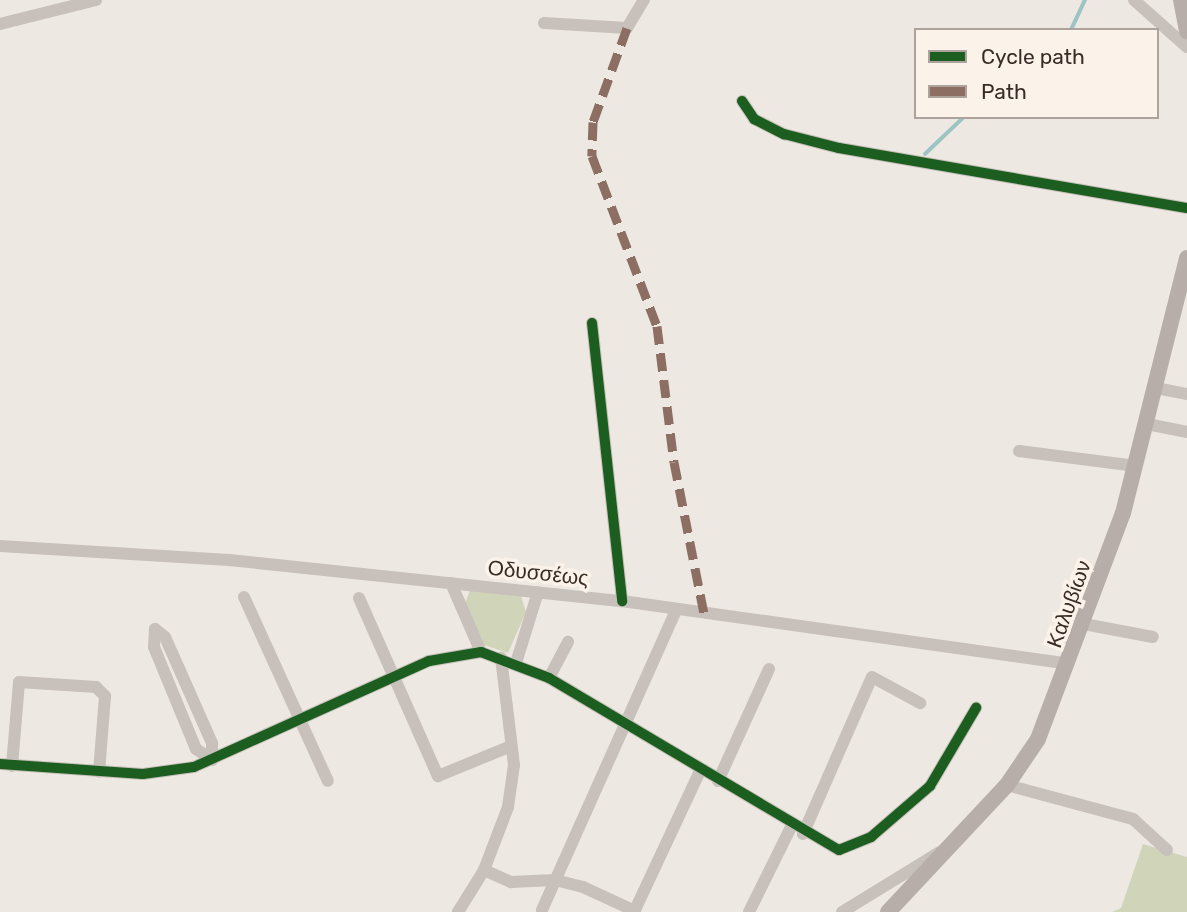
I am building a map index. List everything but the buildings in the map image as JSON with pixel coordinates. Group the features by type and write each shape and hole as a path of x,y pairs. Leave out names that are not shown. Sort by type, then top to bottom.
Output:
{"main road":[{"path":"1181,0 1187,31"},
{"name":"Καλυβίων","path":"888,912 1007,785 1038,739 1084,624 1136,466 1187,258"}],"street":[{"path":"0,24 96,0"},
{"path":"544,23 627,28 644,0"},
{"path":"1134,0 1187,47"},
{"path":"741,101 754,119 784,134 839,149 1187,208"},
{"path":"592,323 622,601"},
{"path":"1156,388 1187,394"},
{"path":"1147,424 1187,432"},
{"path":"1019,451 1136,466"},
{"name":"Οδυσσέως","path":"0,545 450,583 622,601 676,611 1069,664"},
{"path":"450,583 481,652"},
{"path":"516,663 538,592"},
{"path":"244,597 328,781"},
{"path":"359,598 438,776 512,746"},
{"path":"542,910 676,611"},
{"path":"1084,624 1153,637"},
{"path":"155,629 165,637 212,743 212,760 196,749 154,647 155,629"},
{"path":"549,678 568,642"},
{"path":"99,772 105,696 96,687 19,682 6,765 99,772 144,774 212,760 429,661 481,652 501,657 549,678 791,827 839,850 872,836 930,786 976,708"},
{"path":"458,912 484,870 508,807 512,746 501,657"},
{"path":"718,781 768,669"},
{"path":"803,834 872,677 920,703"},
{"path":"484,870 511,882 555,880 634,912 700,771"},
{"path":"1007,785 1133,819 1167,850"},
{"path":"749,912 791,827"},
{"path":"842,912 955,843"}],"green space":[{"path":"470,590 521,596 526,612 508,653 484,645 465,604"},
{"path":"1143,844 1187,857 1187,912 1112,912 1121,908"}],"waterway":[{"path":"1072,28 1085,0"},
{"path":"925,154 962,119"}],"marked path":[{"path":"627,28 593,122 592,156 657,326 674,462 704,613"}],"cycle path":[{"path":"742,101 754,119 784,134 839,148 1187,208"},
{"path":"592,323 622,601"},
{"path":"0,764 143,774 194,767 429,661 481,652 549,678 839,850 871,837 930,786 976,708"}]}
